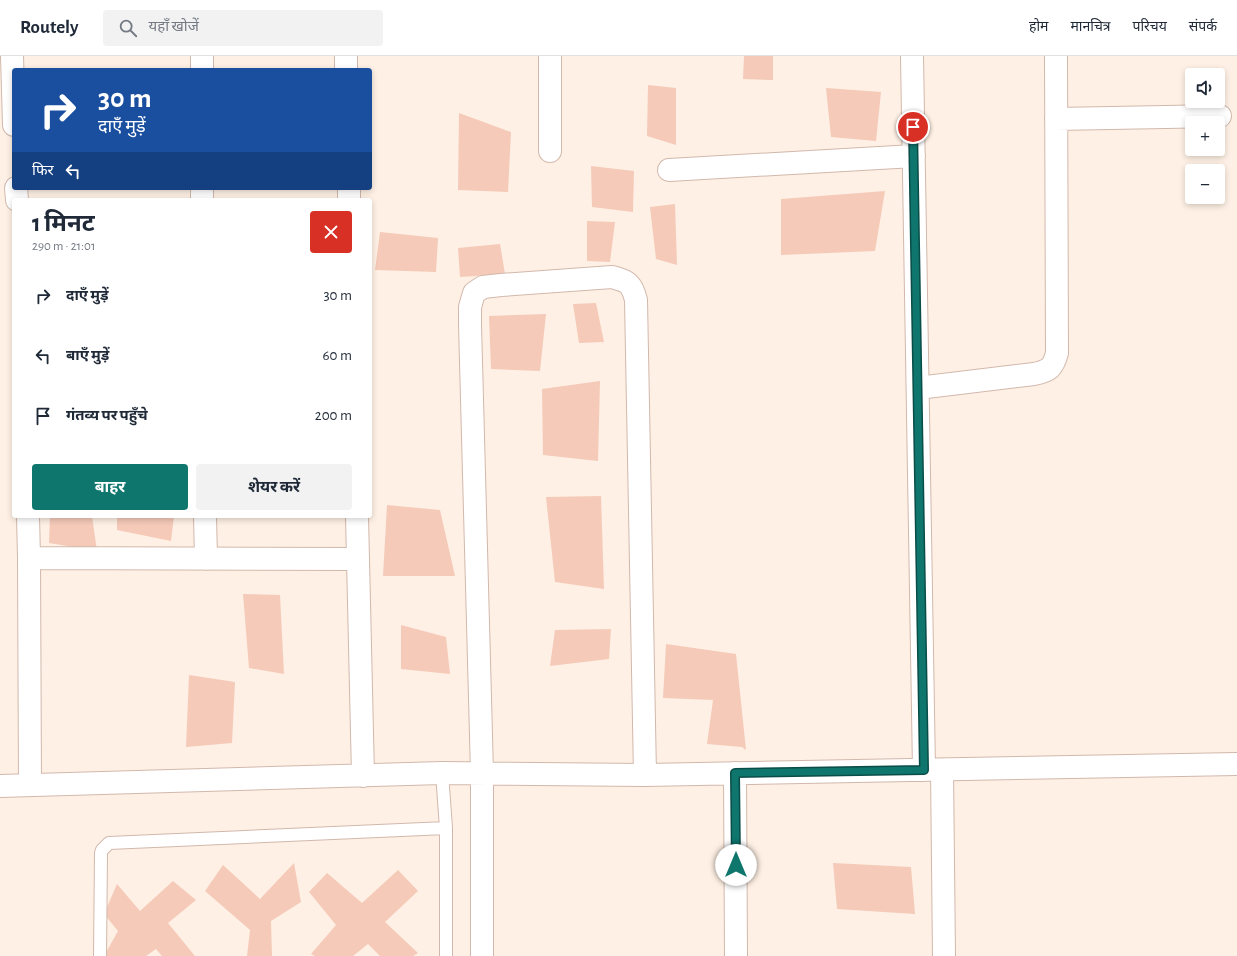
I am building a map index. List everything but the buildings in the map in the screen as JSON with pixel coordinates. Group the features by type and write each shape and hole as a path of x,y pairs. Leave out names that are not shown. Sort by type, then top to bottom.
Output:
{"street":[{"path":"12,56 12,68"},
{"path":"202,56 202,68"},
{"path":"346,56 346,68"},
{"path":"550,56 550,151"},
{"path":"912,56 918,388 933,770 944,956"},
{"path":"918,388 1034,374 1046,371 1055,362 1057,353 1056,56"},
{"path":"1056,119 1185,117"},
{"path":"669,170 914,156"},
{"path":"482,956 482,774 470,308 474,293 484,287 612,277 623,280 634,290 636,300 645,775"},
{"path":"28,518 30,785"},
{"path":"205,518 206,558"},
{"path":"357,518 362,776"},
{"path":"29,558 358,559"},
{"path":"0,786 442,773 645,775 1237,764"},
{"path":"735,773 736,956"}],"lane":[{"path":"442,773 446,828 446,956"},
{"path":"100,956 101,854 102,850 110,843 446,828"}],"route":[{"path":"736,865 735,773 924,770 913,127"}]}
